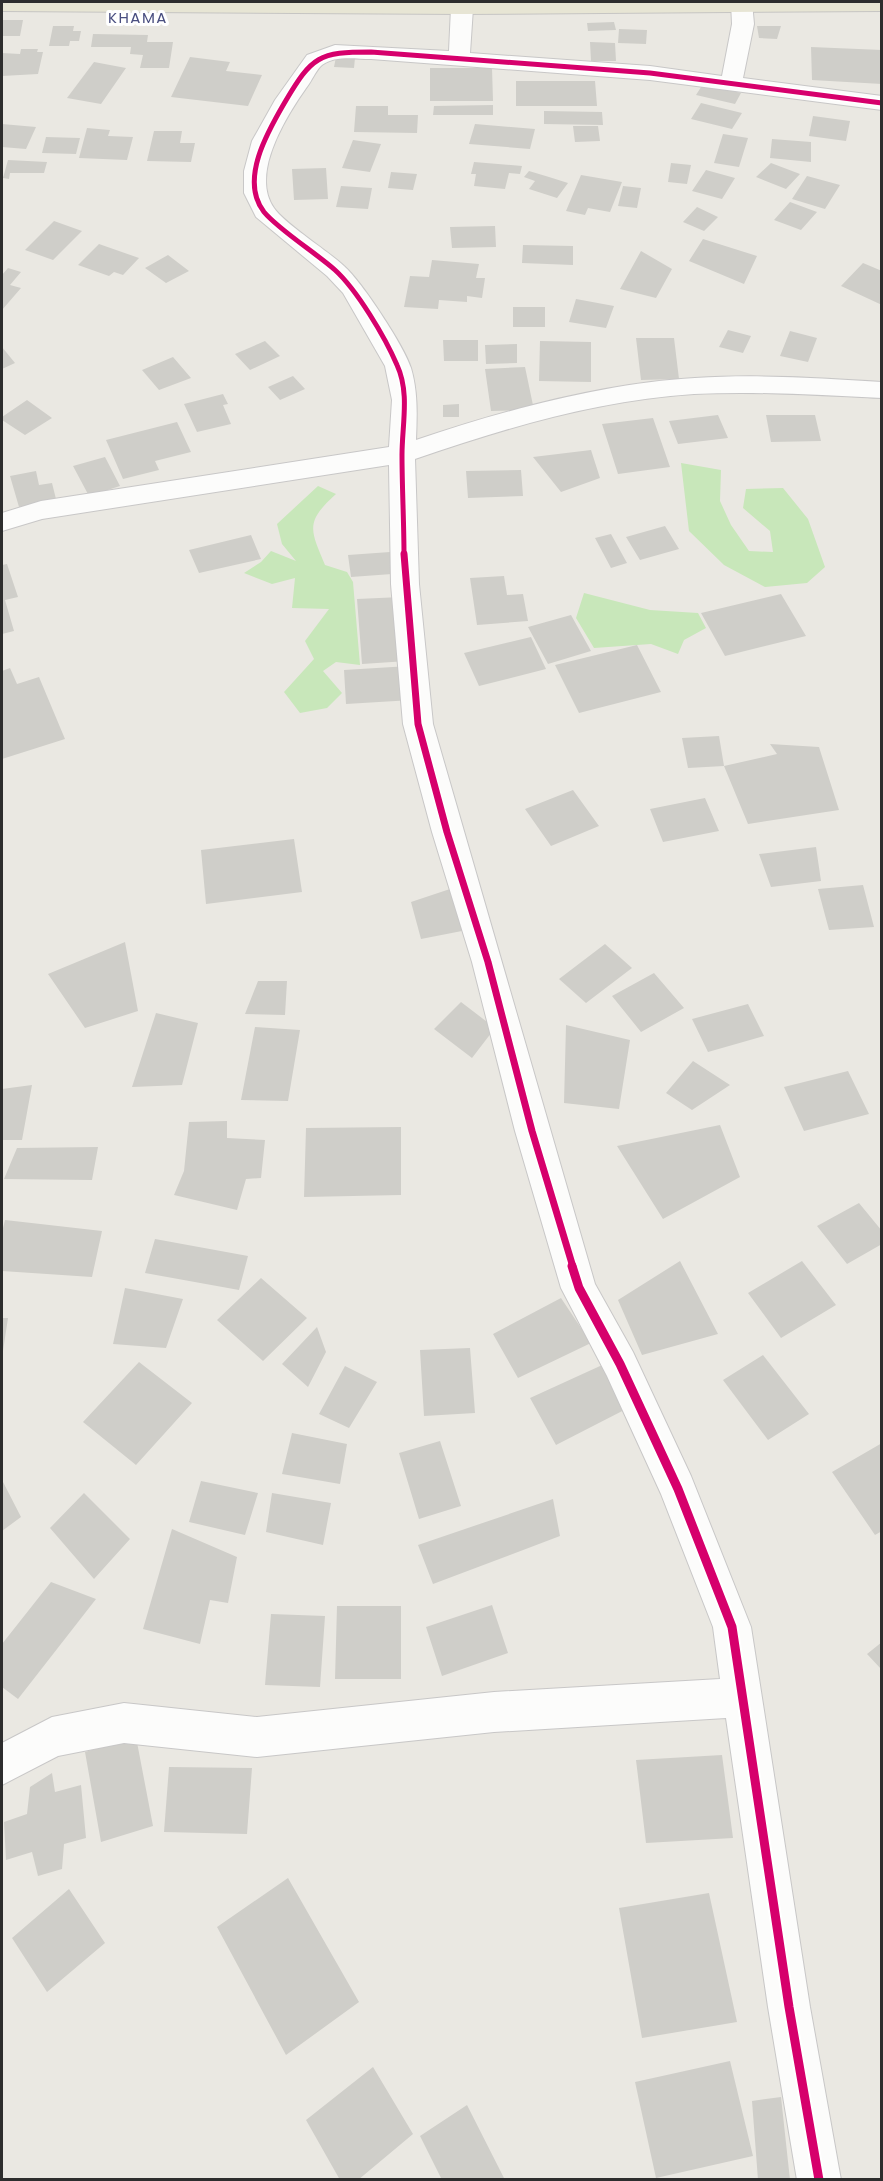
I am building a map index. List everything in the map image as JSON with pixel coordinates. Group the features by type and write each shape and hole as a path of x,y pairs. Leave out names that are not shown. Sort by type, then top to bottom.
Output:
{"main road":[{"path":"2,5 200,3 462,8 743,3 882,5"}],"street":[{"path":"731,84 743,24 743,3"},
{"path":"459,58 462,8"},
{"path":"819,2180 789,2007 732,1627 678,1489 620,1364 579,1288 532,1131 488,962 444,821 418,724 405,584 402,454 405,400 398,366 353,289 336,271 264,212 256,193 255,171 263,141 286,100 315,60 335,52 459,58 650,73 882,103"},
{"path":"2,522 41,510 402,454 486,425 632,393 695,386 805,386 882,390"},
{"path":"2,1765 52,1737 124,1723 257,1737 494,1712 743,1697"}],"green space":[{"path":"681,463 721,470 720,501 731,525 749,551 773,552 770,531 743,508 746,489 783,488 808,519 825,567 807,583 765,587 724,565 689,531"},
{"path":"318,486 336,494 315,519 314,534 325,565 347,572 353,582 360,665 336,662 323,671 342,693 327,708 300,713 284,692 314,659 305,641 329,609 292,608 295,578 272,584 244,573 261,562 271,551 296,561 282,544 277,524"},
{"path":"584,593 650,610 698,613 706,628 684,640 678,654 651,644 594,648 576,618"}],"building":[{"path":"2,20 23,20 20,36 2,36"},
{"path":"614,22 616,30 588,31 587,23"},
{"path":"53,26 74,26 73,31 81,31 79,41 70,41 69,46 49,46"},
{"path":"757,26 781,26 777,39 759,38"},
{"path":"619,29 647,30 646,44 618,43"},
{"path":"93,34 148,35 147,42 173,42 169,68 140,68 143,55 130,54 131,47 91,47"},
{"path":"590,42 615,43 616,61 591,61"},
{"path":"811,47 882,50 882,84 812,80"},
{"path":"21,49 38,49 37,52 43,52 38,74 2,76 2,53 20,54"},
{"path":"190,57 230,62 226,71 262,75 248,106 171,97"},
{"path":"336,57 355,58 354,68 334,67"},
{"path":"94,62 126,68 101,104 67,98"},
{"path":"430,68 492,68 493,101 430,101"},
{"path":"516,81 595,81 597,106 516,106"},
{"path":"703,84 741,93 735,104 696,95"},
{"path":"701,103 742,113 732,129 691,119"},
{"path":"493,105 493,115 433,115 434,106"},
{"path":"356,106 388,106 388,115 418,115 417,133 354,132"},
{"path":"544,111 602,112 603,125 544,124"},
{"path":"813,116 850,121 846,141 809,136"},
{"path":"2,124 36,127 26,149 2,147"},
{"path":"475,124 535,129 530,149 469,144"},
{"path":"573,126 598,126 600,141 575,142"},
{"path":"87,128 110,130 108,136 133,137 127,160 79,158"},
{"path":"154,131 182,131 180,143 195,143 191,162 147,161"},
{"path":"723,134 748,138 739,167 714,163"},
{"path":"46,137 80,138 76,154 42,153"},
{"path":"772,139 811,142 811,162 770,158"},
{"path":"353,140 381,144 370,172 342,168"},
{"path":"8,160 47,162 44,173 10,173 9,179 3,178"},
{"path":"474,162 522,166 520,174 509,173 505,189 474,186 476,174 471,174"},
{"path":"671,163 691,165 687,184 668,182"},
{"path":"771,163 800,174 786,189 756,177"},
{"path":"326,168 328,199 294,200 292,169"},
{"path":"706,170 735,178 722,199 692,191"},
{"path":"529,171 568,183 557,198 529,189 535,181 524,177"},
{"path":"391,172 417,174 413,190 388,188"},
{"path":"581,175 622,182 610,212 588,208 585,215 566,211"},
{"path":"807,176 840,185 825,209 792,199"},
{"path":"341,186 372,188 368,209 336,207"},
{"path":"623,186 641,188 637,208 618,206"},
{"path":"790,202 817,212 801,230 774,220"},
{"path":"697,207 718,217 704,231 683,222"},
{"path":"54,221 82,231 53,260 25,250"},
{"path":"495,226 496,247 452,248 450,227"},
{"path":"703,239 757,256 744,284 689,261"},
{"path":"99,244 139,258 123,275 114,272 109,276 78,265"},
{"path":"523,245 573,246 573,265 522,263"},
{"path":"641,251 672,269 656,298 620,289"},
{"path":"168,255 189,271 166,283 145,268"},
{"path":"432,260 479,264 476,278 485,278 482,298 467,296 467,302 439,300 438,309 404,307 410,276 429,277"},
{"path":"863,263 882,271 882,305 841,286"},
{"path":"8,268 21,272 10,285 21,288 2,310 2,275"},
{"path":"576,299 614,306 606,328 569,322"},
{"path":"513,307 545,307 545,327 513,327"},
{"path":"728,330 751,336 743,353 719,347"},
{"path":"790,331 817,338 808,362 780,356"},
{"path":"636,338 674,338 679,379 641,380"},
{"path":"443,340 478,340 478,361 444,361"},
{"path":"265,341 280,356 250,370 235,354"},
{"path":"540,341 591,342 591,382 539,381"},
{"path":"517,344 517,363 486,364 485,345"},
{"path":"2,347 15,363 2,369"},
{"path":"173,357 191,378 159,390 142,370"},
{"path":"525,367 534,410 491,411 485,369"},
{"path":"293,376 305,389 280,400 268,387"},
{"path":"223,394 228,404 223,405 231,424 197,432 184,404"},
{"path":"27,400 52,418 25,435 2,420 2,417"},
{"path":"459,404 459,417 443,417 443,405"},
{"path":"718,415 728,438 678,444 669,421"},
{"path":"766,415 815,415 821,441 771,442"},
{"path":"653,418 670,467 618,474 602,424"},
{"path":"177,422 191,452 155,461 159,470 123,479 106,440"},
{"path":"591,450 600,478 561,492 533,457"},
{"path":"105,457 120,486 89,496 73,466"},
{"path":"521,470 523,496 468,498 466,471"},
{"path":"36,471 39,485 52,483 56,499 19,507 10,476"},
{"path":"665,526 679,549 640,560 626,537"},
{"path":"611,534 627,563 611,568 595,538"},
{"path":"251,535 261,559 199,573 189,550"},
{"path":"390,552 392,574 351,577 348,555"},
{"path":"7,564 18,597 5,600 14,631 2,634 2,565"},
{"path":"504,576 507,595 523,594 528,621 477,625 470,578"},
{"path":"781,594 806,636 725,656 701,613"},
{"path":"401,597 407,661 362,664 357,599"},
{"path":"571,615 591,651 548,664 528,627"},
{"path":"531,637 546,669 479,686 464,653"},
{"path":"637,645 661,692 579,713 555,665"},
{"path":"409,666 412,700 346,704 344,670"},
{"path":"10,668 17,684 39,677 65,739 2,759 2,671"},
{"path":"719,736 724,766 688,768 682,738"},
{"path":"770,744 819,747 839,810 748,824 724,766 777,754"},
{"path":"573,790 599,826 551,846 525,809"},
{"path":"705,798 719,831 663,842 650,809"},
{"path":"294,839 302,892 206,904 201,850"},
{"path":"816,847 821,881 771,887 759,854"},
{"path":"863,885 874,927 829,930 818,889"},
{"path":"453,888 467,930 421,939 411,902"},
{"path":"125,942 138,1011 85,1028 48,974"},
{"path":"605,944 632,968 586,1003 559,979"},
{"path":"654,973 684,1008 641,1032 612,996"},
{"path":"258,981 287,981 285,1015 245,1014"},
{"path":"461,1002 495,1028 472,1058 434,1029"},
{"path":"748,1004 764,1036 708,1052 692,1019"},
{"path":"156,1013 198,1023 182,1085 132,1087"},
{"path":"566,1025 630,1040 619,1109 564,1103"},
{"path":"255,1027 300,1030 288,1101 241,1100"},
{"path":"693,1061 730,1085 692,1110 666,1093"},
{"path":"848,1071 869,1114 804,1131 784,1087"},
{"path":"32,1085 22,1140 2,1140 2,1089"},
{"path":"227,1121 227,1138 265,1140 261,1178 246,1179 237,1210 174,1195 184,1171 189,1122"},
{"path":"720,1125 740,1177 663,1219 617,1146"},
{"path":"401,1127 401,1195 304,1197 306,1128"},
{"path":"98,1147 92,1180 4,1179 17,1148"},
{"path":"859,1203 882,1231 882,1244 847,1264 817,1226"},
{"path":"5,1220 102,1231 92,1277 2,1271 2,1232"},
{"path":"155,1239 248,1256 239,1290 145,1273"},
{"path":"680,1261 718,1334 642,1355 618,1300"},
{"path":"802,1261 836,1305 781,1338 748,1293"},
{"path":"261,1278 307,1318 263,1361 217,1320"},
{"path":"125,1288 183,1299 166,1348 113,1344"},
{"path":"561,1298 591,1343 518,1378 493,1334"},
{"path":"2,1318 8,1318 3,1351 2,1351"},
{"path":"317,1327 326,1352 308,1387 282,1364"},
{"path":"470,1348 475,1413 424,1416 420,1350"},
{"path":"763,1355 809,1414 768,1440 723,1380"},
{"path":"611,1361 632,1406 556,1445 530,1398"},
{"path":"139,1362 192,1403 136,1465 83,1422"},
{"path":"345,1366 377,1382 349,1428 319,1414"},
{"path":"292,1433 347,1444 340,1484 282,1474"},
{"path":"440,1441 461,1506 419,1519 399,1453"},
{"path":"882,1443 882,1531 875,1535 832,1472"},
{"path":"2,1480 21,1517 2,1531"},
{"path":"201,1481 258,1493 245,1535 189,1522"},
{"path":"84,1493 130,1539 94,1579 50,1528"},
{"path":"272,1493 331,1503 323,1545 266,1532"},
{"path":"553,1499 560,1536 433,1584 418,1545"},
{"path":"172,1529 237,1557 228,1603 210,1600 200,1644 143,1629"},
{"path":"51,1582 96,1599 18,1699 2,1687 2,1644"},
{"path":"492,1605 508,1653 442,1676 426,1627"},
{"path":"337,1606 401,1606 401,1679 335,1679"},
{"path":"271,1614 325,1616 320,1687 265,1685"},
{"path":"882,1642 882,1670 867,1654"},
{"path":"136,1737 153,1826 101,1842 85,1752"},
{"path":"722,1755 733,1838 646,1843 636,1760"},
{"path":"169,1767 252,1768 247,1834 164,1832"},
{"path":"52,1773 55,1792 81,1785 86,1838 64,1844 62,1869 38,1876 32,1852 6,1860 4,1822 27,1814 30,1787"},
{"path":"288,1878 359,2002 286,2055 217,1927"},
{"path":"69,1889 105,1943 47,1992 12,1938"},
{"path":"709,1893 737,2022 642,2038 619,1908"},
{"path":"730,2061 753,2156 656,2178 635,2082"},
{"path":"373,2067 413,2134 358,2180 340,2180 306,2120"},
{"path":"781,2097 790,2180 758,2180 752,2101"},
{"path":"467,2105 505,2180 442,2180 420,2136"}],"cycle path":[{"path":"819,2180 789,2007 732,1627 678,1489 620,1364 579,1288 532,1131 488,962 447,832 418,724 405,584 402,454 405,400 398,366 353,289 336,271 264,212 256,193 256,171 263,141 286,100 315,60 335,52 371,52 650,73 882,103"}],"district":[{"name":"KHAMA","path":"138,17"}]}
